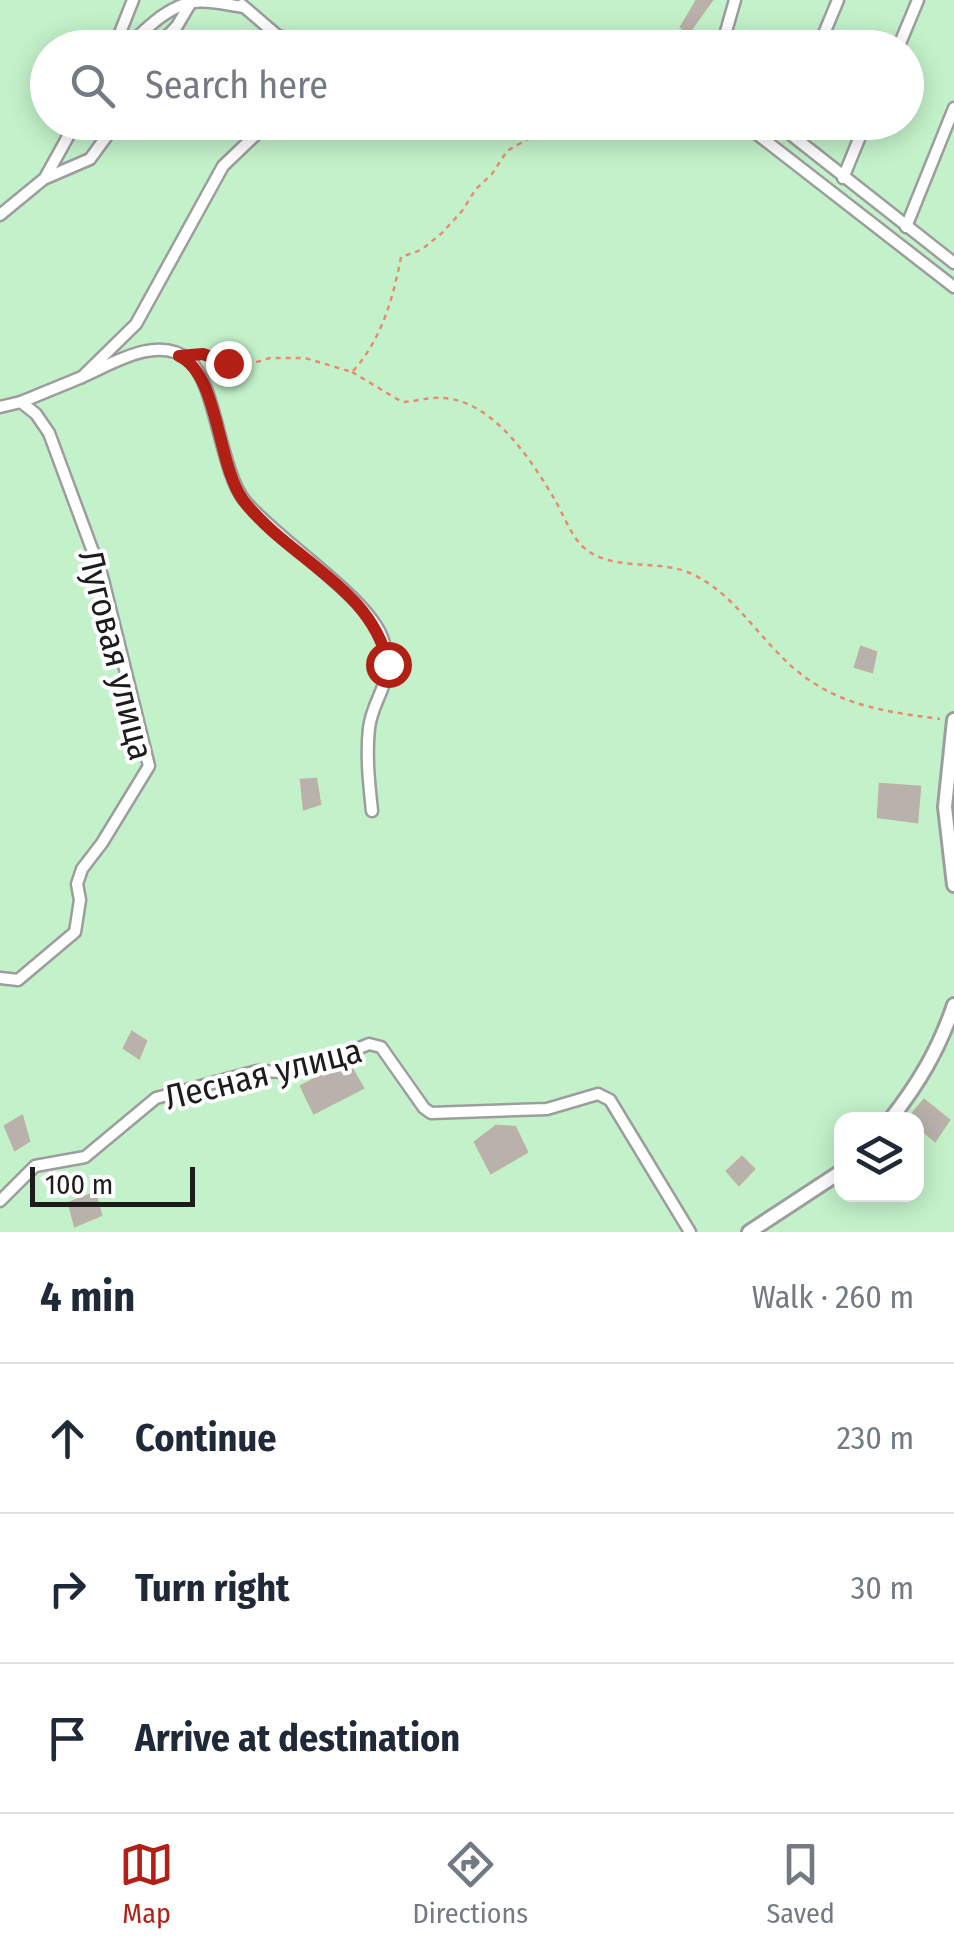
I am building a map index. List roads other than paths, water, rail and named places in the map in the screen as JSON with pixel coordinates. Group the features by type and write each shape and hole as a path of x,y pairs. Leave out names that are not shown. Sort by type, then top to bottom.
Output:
{"street":[{"path":"121,30 133,0"},
{"path":"726,30 735,0"},
{"path":"826,30 838,0"},
{"path":"906,30 918,0"},
{"path":"145,30 175,9 190,4 241,3 271,30"},
{"path":"172,30 190,4"},
{"path":"906,227 954,108"},
{"path":"45,178 66,140"},
{"path":"0,216 45,178 90,160 104,140"},
{"path":"82,377 136,324 223,166 250,140"},
{"path":"768,140 954,287"},
{"path":"799,140 954,263"},
{"path":"843,178 859,140"},
{"path":"0,407 21,402 138,352 171,352 191,361 205,388 242,498 282,539 361,606 383,637 388,664 382,695 369,722 367,766 372,811"},
{"name":"Луговая улица","path":"0,978 18,980 75,932 80,900 77,884 82,869 102,844 149,766 102,576 49,433 36,414 21,402"},
{"path":"953,722 944,807 954,886"},
{"path":"896,1112 940,1046 954,1005"},
{"name":"Лесная улица","path":"0,1202 34,1166 85,1157 156,1098 257,1071 285,1072 316,1066 369,1044 381,1048 424,1108 431,1112 547,1109 598,1094 610,1100 690,1232"},
{"path":"750,1232 834,1177"}]}
